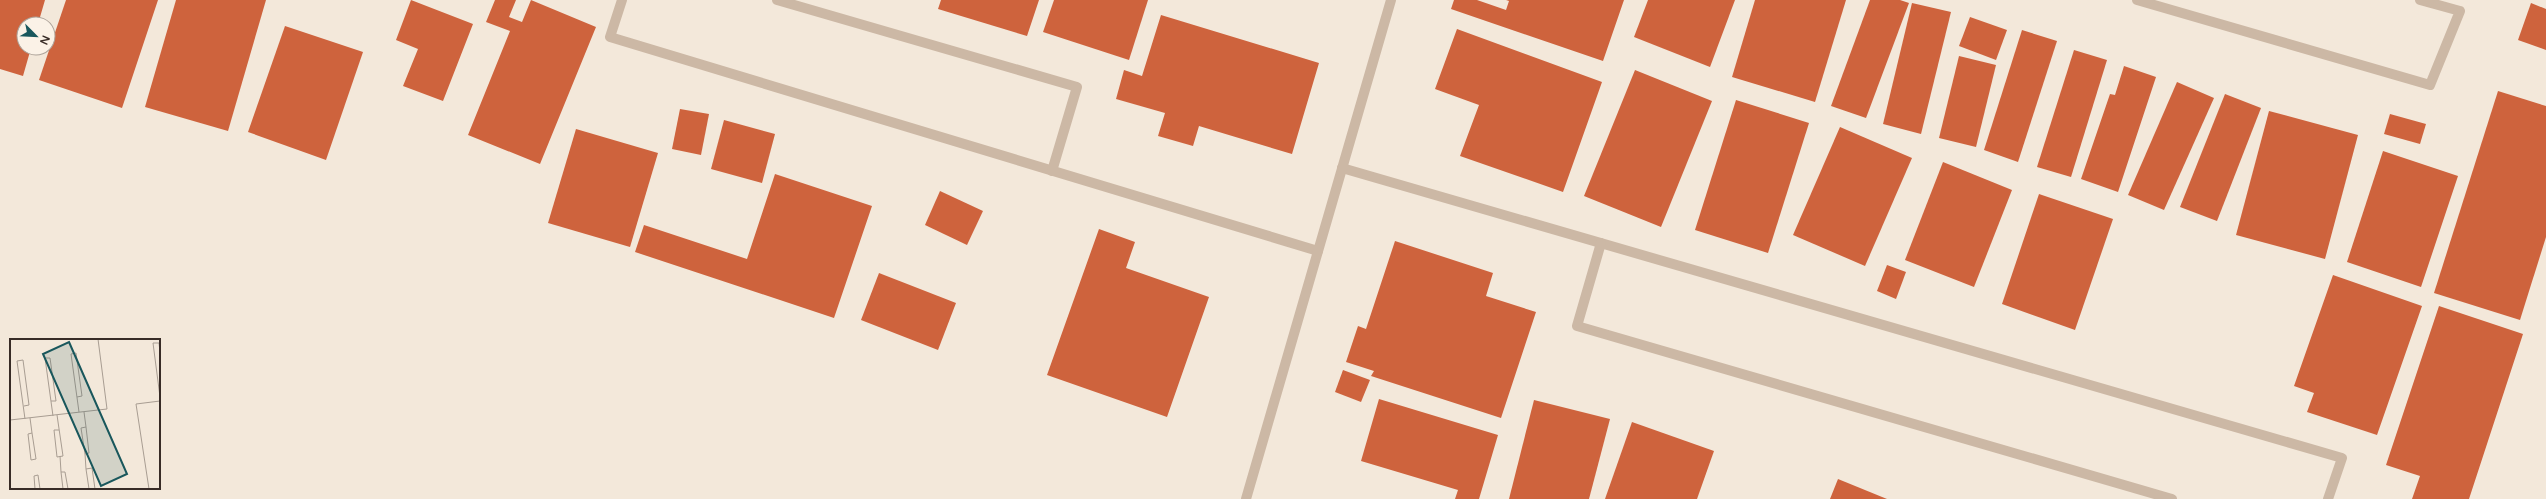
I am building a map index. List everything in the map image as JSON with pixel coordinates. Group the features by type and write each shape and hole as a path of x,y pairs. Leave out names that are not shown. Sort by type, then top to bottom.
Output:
{"street":[{"path":"622,0 610,37 1318,251"},
{"path":"777,0 1077,87 1052,171"},
{"path":"1246,499 1391,0"},
{"path":"2137,0 2430,85 2460,12 2420,0"},
{"path":"1342,168 2342,458 2328,499"},
{"path":"1601,243 1577,326 2172,499"}],"building":[{"path":"0,0 45,0 40,16 16,16 16,56 29,56 23,76 0,69"},
{"path":"66,0 158,0 122,108 39,80 47,56 56,56 56,30"},
{"path":"176,0 266,0 228,131 145,107"},
{"path":"411,0 473,24 443,101 403,86 418,49 396,40"},
{"path":"495,0 516,0 509,17 522,22 531,0 596,27 540,164 468,135 510,31 486,22"},
{"path":"941,0 1039,0 1027,36 938,9"},
{"path":"1054,0 1148,0 1129,60 1043,32"},
{"path":"1454,0 1477,0 1506,10 1509,1 1506,0 1624,0 1603,61 1451,9"},
{"path":"1648,0 1735,0 1710,67 1634,37"},
{"path":"1755,0 1846,0 1815,102 1732,77"},
{"path":"1870,0 1900,0 1909,3 1866,118 1831,106"},
{"path":"1912,3 1951,12 1921,134 1883,124"},
{"path":"2531,3 2546,9 2546,50 2518,40"},
{"path":"1161,15 1319,63 1292,154 1199,126 1193,146 1158,136 1165,113 1116,99 1124,70 1142,76"},
{"path":"1970,17 2007,30 1996,60 1959,46"},
{"path":"285,26 363,52 326,160 248,132"},
{"path":"1457,29 1602,82 1563,192 1460,156 1479,105 1435,89"},
{"path":"2022,30 2057,41 2018,162 1984,150"},
{"path":"2074,50 2107,60 2071,177 2037,167"},
{"path":"1959,56 1996,65 1976,147 1939,138"},
{"path":"2124,66 2156,77 2118,192 2081,179 2110,94 2115,95"},
{"path":"1635,70 1712,101 1661,227 1584,196"},
{"path":"2177,82 2214,98 2164,210 2128,195"},
{"path":"2498,91 2546,106 2546,237 2520,320 2434,293"},
{"path":"2225,94 2261,108 2217,221 2180,207"},
{"path":"1736,100 1809,123 1768,253 1695,230"},
{"path":"680,109 709,114 701,155 672,149"},
{"path":"2269,111 2358,135 2325,259 2236,235"},
{"path":"2390,114 2426,124 2420,144 2384,134"},
{"path":"724,120 775,134 762,183 711,169"},
{"path":"1840,127 1912,158 1865,266 1793,235"},
{"path":"576,129 658,153 630,247 548,223"},
{"path":"2383,151 2458,176 2421,287 2347,262"},
{"path":"1943,162 2012,190 1974,287 1905,260"},
{"path":"775,174 872,206 834,318 635,252 644,225 747,259"},
{"path":"940,191 983,211 967,245 925,225"},
{"path":"2039,194 2113,219 2075,330 2002,304"},
{"path":"1099,229 1135,242 1126,268 1209,297 1167,417 1047,375"},
{"path":"1395,241 1493,273 1486,296 1536,312 1501,418 1371,376 1374,371 1346,362 1358,326 1366,329"},
{"path":"1887,265 1906,272 1896,299 1877,291"},
{"path":"879,273 956,303 938,350 861,320"},
{"path":"2333,275 2422,306 2377,435 2307,412 2314,393 2294,386"},
{"path":"2439,306 2523,334 2469,499 2412,499 2420,476 2386,465"},
{"path":"1343,370 1370,380 1361,402 1335,392"},
{"path":"1379,399 1498,435 1479,499 1455,499 1458,490 1361,461"},
{"path":"1534,400 1610,419 1589,499 1509,499"},
{"path":"1632,422 1714,451 1697,499 1605,499"},
{"path":"1838,479 1887,499 1830,499"}]}
